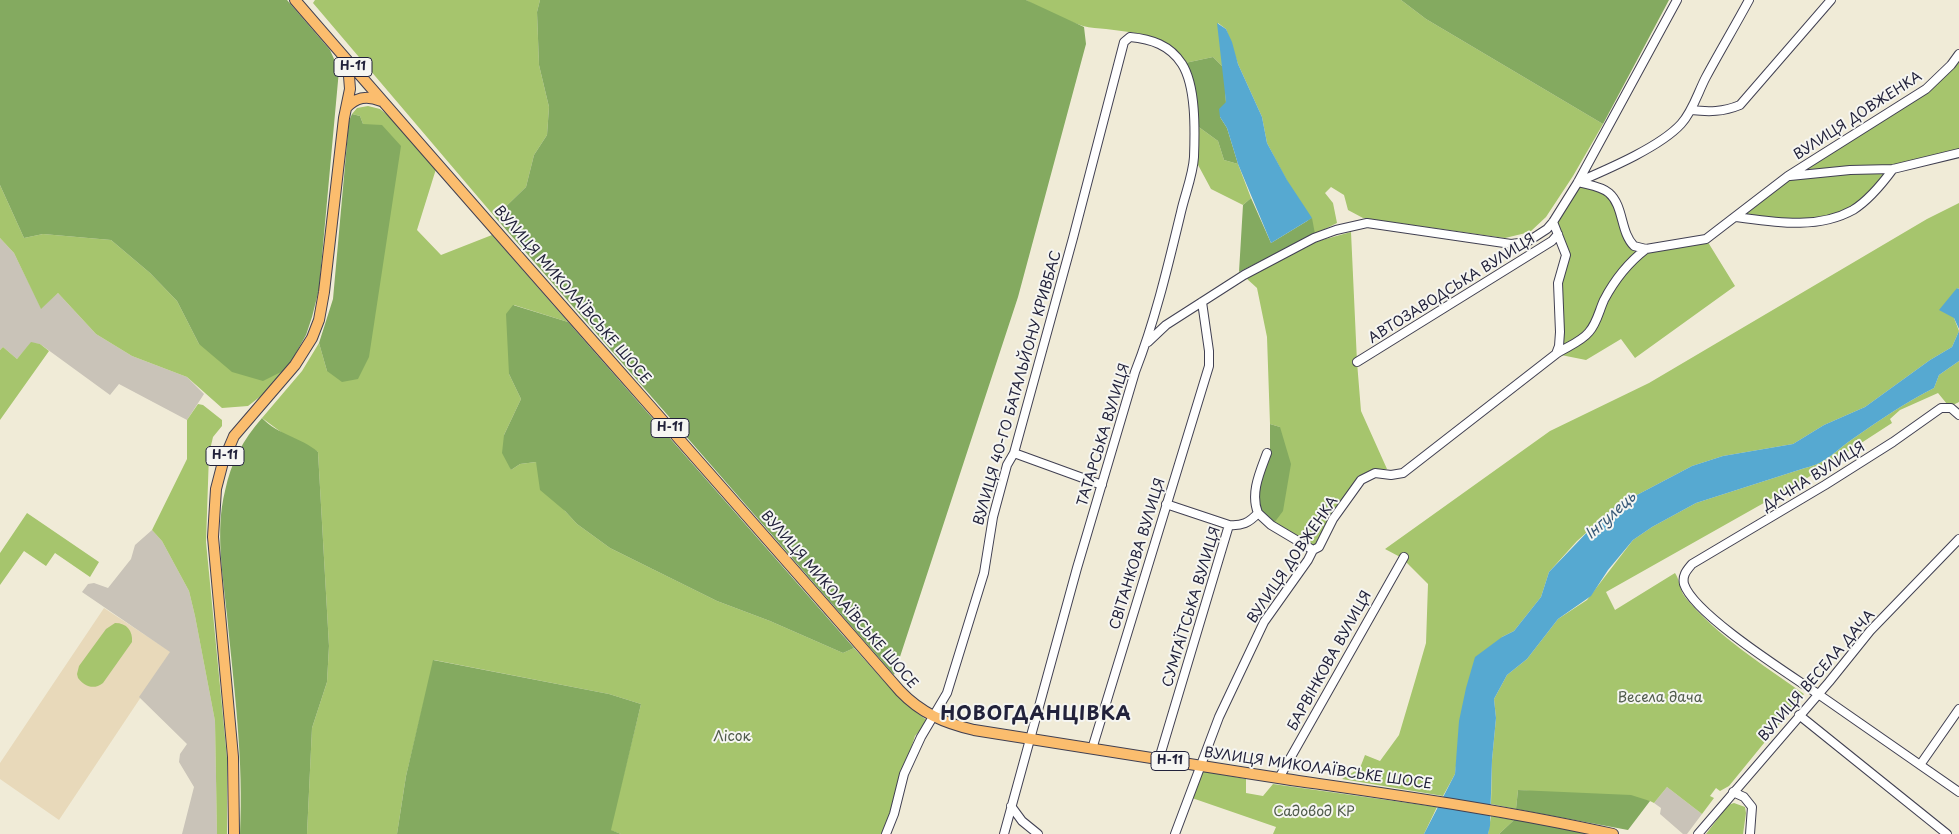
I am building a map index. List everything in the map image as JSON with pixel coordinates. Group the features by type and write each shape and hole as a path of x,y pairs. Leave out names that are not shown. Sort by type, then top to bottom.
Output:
{"main road":[{"name":"Н-11","path":"295,0 381,101"},
{"name":"Н-11","path":"234,834 233,757 213,537 216,489 223,462 234,436 295,365 312,338 319,320 324,292 336,177 350,84 347,61"},
{"path":"346,108 356,99 363,97 381,101"},
{"name":"ВУЛИЦЯ МИКОЛАЇВСЬКЕ ШОСЕ","path":"381,101 900,691 922,711 953,725 974,730 1200,766 1408,796 1516,814 1614,834"}],"street":[{"path":"1146,344 1166,325 1244,275 1314,238 1336,230 1367,223 1511,244 1527,242 1547,229 1567,200 1676,0"},
{"path":"1578,182 1622,162 1666,138 1682,124 1749,0"},
{"path":"1691,110 1713,112 1728,110 1740,104 1831,0"},
{"name":"ВУЛИЦЯ 40-ГО БАТАЛЬЙОНУ КРИВБАС","path":"886,834 894,814 904,774 921,737 947,693 984,573 993,517 1007,465 1014,453 1071,247 1124,42 1130,37 1140,38 1166,47"},
{"name":"ТАТАРСЬКА ВУЛИЦЯ","path":"1004,834 1029,739 1102,485 1135,372 1146,344 1176,235 1194,158 1192,108 1188,77 1182,64 1166,47"},
{"name":"ВУЛИЦЯ ДОВЖЕНКА","path":"1175,834 1220,717 1264,622 1313,550 1320,547 1333,519 1361,480 1375,473 1391,475 1403,472 1556,354 1589,333 1604,300 1617,280 1632,260 1646,249 1706,239 1788,176 1926,89 1951,65 1959,54"},
{"name":"ВУЛИЦЯ ДОВЖЕНКА","path":"1788,176 1850,170 1894,169 1959,153"},
{"path":"1736,217 1790,224 1831,218 1853,209 1879,187 1894,169"},
{"path":"1578,182 1608,192 1615,200 1630,242 1640,249 1646,249"},
{"path":"1553,222 1566,254 1558,283 1560,332 1559,346 1556,354"},
{"name":"АВТОЗАВОДСЬКА ВУЛИЦЯ","path":"1357,362 1501,274 1552,241 1558,234"},
{"name":"СВІТАНКОВА ВУЛИЦЯ","path":"1092,749 1209,366 1209,351 1202,302"},
{"name":"ДАЧНА ВУЛИЦЯ","path":"1818,694 1780,670 1715,619 1687,590 1684,576 1692,564 1765,522 1893,442 1941,408 1951,408 1959,415"},
{"path":"1014,453 1102,485"},
{"path":"1267,453 1258,478 1254,499 1258,513 1271,525 1313,550"},
{"path":"1166,504 1229,525"},
{"name":"СУМГАЇТСЬКА ВУЛИЦЯ","path":"1159,759 1229,525 1240,526 1250,521 1258,513"},
{"name":"ВУЛИЦЯ ВЕСЕЛА ДАЧА","path":"1698,834 1870,631 1959,539"},
{"name":"БАРВІНКОВА ВУЛИЦЯ","path":"1279,778 1404,557"},
{"path":"1818,694 1959,792"},
{"path":"1920,765 1959,709"},
{"path":"1799,715 1948,834"},
{"path":"1733,792 1744,797 1752,807 1750,834"},
{"path":"1011,806 1022,821 1038,834"}],"shaded area":[{"path":"0,238 14,253 41,308 58,293 96,334 132,356 187,377 204,394 187,420 119,384 110,395 40,344 31,343 17,359 3,347 0,350"},
{"path":"152,530 162,541 189,591 195,616 215,721 217,834 182,834 194,787 179,762 180,754 187,744 139,697 170,652 82,592 88,584 94,583 108,588 131,559 135,545"},
{"path":"104,608 171,652 59,820 0,779 0,763"},
{"path":"1667,787 1702,814 1687,834 1683,834 1660,814 1661,808 1654,803"}],"green space":[{"path":"0,0 287,0 330,50 339,70 319,289 306,335 287,369 263,381 232,372 199,344 177,301 150,273 111,240 43,234 24,238 0,185"},
{"path":"315,0 540,0 537,12 539,65 549,107 547,135 534,155 526,187 495,217 313,3"},
{"path":"540,0 1026,0 1084,27 1086,44 1018,297 894,675 495,217 526,187 534,155 547,135 549,107 539,65 537,12"},
{"path":"1026,0 1401,0 1426,19 1603,124 1573,176 1546,217 1530,232 1505,238 1363,218 1348,210 1344,195 1331,187 1325,193 1333,203 1337,223 1315,234 1267,143 1262,117 1238,64 1226,29 1218,23 1224,68 1213,57 1185,63 1169,46 1150,37 1129,32 1083,26 1068,21"},
{"path":"1401,0 1669,0 1603,124 1426,19"},
{"path":"1959,54 1959,153 1894,169 1853,209 1831,218 1790,224 1736,217 1788,176 1926,89"},
{"path":"1213,57 1224,68 1226,103 1220,117 1227,128 1238,164 1224,160 1218,141 1196,125 1185,63"},
{"name":"Лісок","path":"368,106 380,109 390,117 436,169 417,230 441,255 492,235 568,322 514,305 509,374 521,399 504,435 511,470 520,464 536,462 565,511 577,524 610,548 717,601 770,621 843,653 854,648 898,696 928,721 915,736 883,834 621,834 610,830 641,704 609,694 434,660 406,776 397,834 307,834 312,728 327,682 329,646 318,452 285,435 262,418 302,371 319,343 327,371 363,124 360,116 352,114 357,108"},
{"path":"352,114 360,116 363,124 382,125 401,146 369,357 358,379 342,382 327,371 319,343 333,299 349,121"},
{"path":"1196,125 1218,141 1224,160 1238,164 1251,198 1243,205 1211,189 1197,163"},
{"path":"1578,182 1608,192 1634,246 1706,239 1735,286 1635,358 1621,339 1586,360 1556,354 1558,283 1566,255 1553,222"},
{"path":"0,185 24,238 43,234 111,240 150,273 177,301 199,344 287,369 270,389 248,406 222,408 187,377 132,356 96,334 58,293 41,309 14,253 0,238"},
{"path":"1251,198 1271,243 1312,218 1315,234 1239,272 1243,205"},
{"path":"1959,203 1959,289 1957,288 1954,318 1959,331 1952,347 1930,360 1865,407 1824,425 1793,444 1723,456 1692,466 1616,506 1577,541 1549,572 1541,597 1514,631 1502,637 1458,749 1455,774 1443,796 1342,779 1360,768 1365,755 1380,761 1399,735 1426,643 1428,584 1402,558 1385,549 1550,431 1649,383 1927,219"},
{"path":"1351,232 1361,411 1387,469 1372,471 1358,476 1343,503 1321,533 1320,540 1311,547 1274,523 1280,427 1270,424 1267,337 1257,288 1246,278 1315,242"},
{"path":"513,305 568,322 854,648 843,653 770,621 717,601 610,548 577,524 540,490 536,462 520,464 511,470 502,453 504,435 521,399 509,374 506,314"},
{"path":"31,342 40,344 49,351 0,420 0,350 3,347 17,359"},
{"name":"Весела дача","path":"1959,361 1959,402 1953,405 1947,404 1938,393 1900,410 1890,419 1892,423 1801,482 1606,592 1615,610 1675,573 1685,597 1711,625 1757,661 1804,694 1729,786 1720,791 1716,788 1710,796 1714,798 1702,814 1667,787 1654,803 1650,801 1518,790 1516,809 1491,804 1492,760 1496,718 1494,699 1507,675 1527,659 1558,619 1587,600 1633,540 1652,527 1696,503 1819,463 1883,418 1934,388 1939,375"},
{"path":"198,404 203,405 222,420 222,426 213,437 209,454 206,542 227,758 227,834 217,834 215,721 189,591 162,541 152,530 187,459 187,420"},
{"path":"262,418 268,424 318,452 329,646 327,682 312,728 307,834 240,834 241,779 220,537 222,506 234,461 249,435"},
{"path":"1270,424 1280,427 1291,464 1283,511 1274,523 1261,512 1257,499 1261,477 1270,451"},
{"path":"27,513 99,562 90,577 55,553 46,566 24,551 0,585 0,553"},
{"path":"115,623 123,624 128,628 132,642 103,683 93,687 84,684 78,678 79,666 106,629"},
{"path":"433,660 609,694 641,704 611,830 621,834 397,834 406,776"},
{"name":"Садовод КР","path":"1202,771 1246,779 1246,793 1263,796 1273,784 1437,807 1424,834 1273,834 1276,827 1192,798"},
{"path":"1518,790 1631,795 1650,801 1628,830 1516,809"},
{"path":"1734,803 1745,807 1743,834 1706,834 1728,805"},
{"path":"1516,814 1613,834 1499,834 1514,820"},
{"path":"1491,816 1514,820 1499,834 1488,834"}],"water":[{"path":"1217,23 1226,29 1232,42 1238,64 1262,117 1267,143 1287,180 1312,218 1271,243 1238,164 1227,128 1220,117 1219,109 1226,102"},
{"path":"1957,288 1959,289 1959,329 1954,318 1939,310"},
{"name":"Інгулець","path":"1959,331 1959,361 1939,375 1934,388 1883,418 1819,463 1696,503 1652,527 1633,540 1608,570 1591,596 1558,619 1527,659 1507,675 1494,699 1496,718 1488,834 1424,834 1455,774 1459,721 1475,657 1502,637 1514,631 1541,597 1549,572 1596,523 1616,506 1692,466 1723,456 1793,444 1824,425 1865,407 1930,360 1952,347"}],"district":[{"name":"НОВОГДАНЦІВКА","path":"1036,715"}]}
